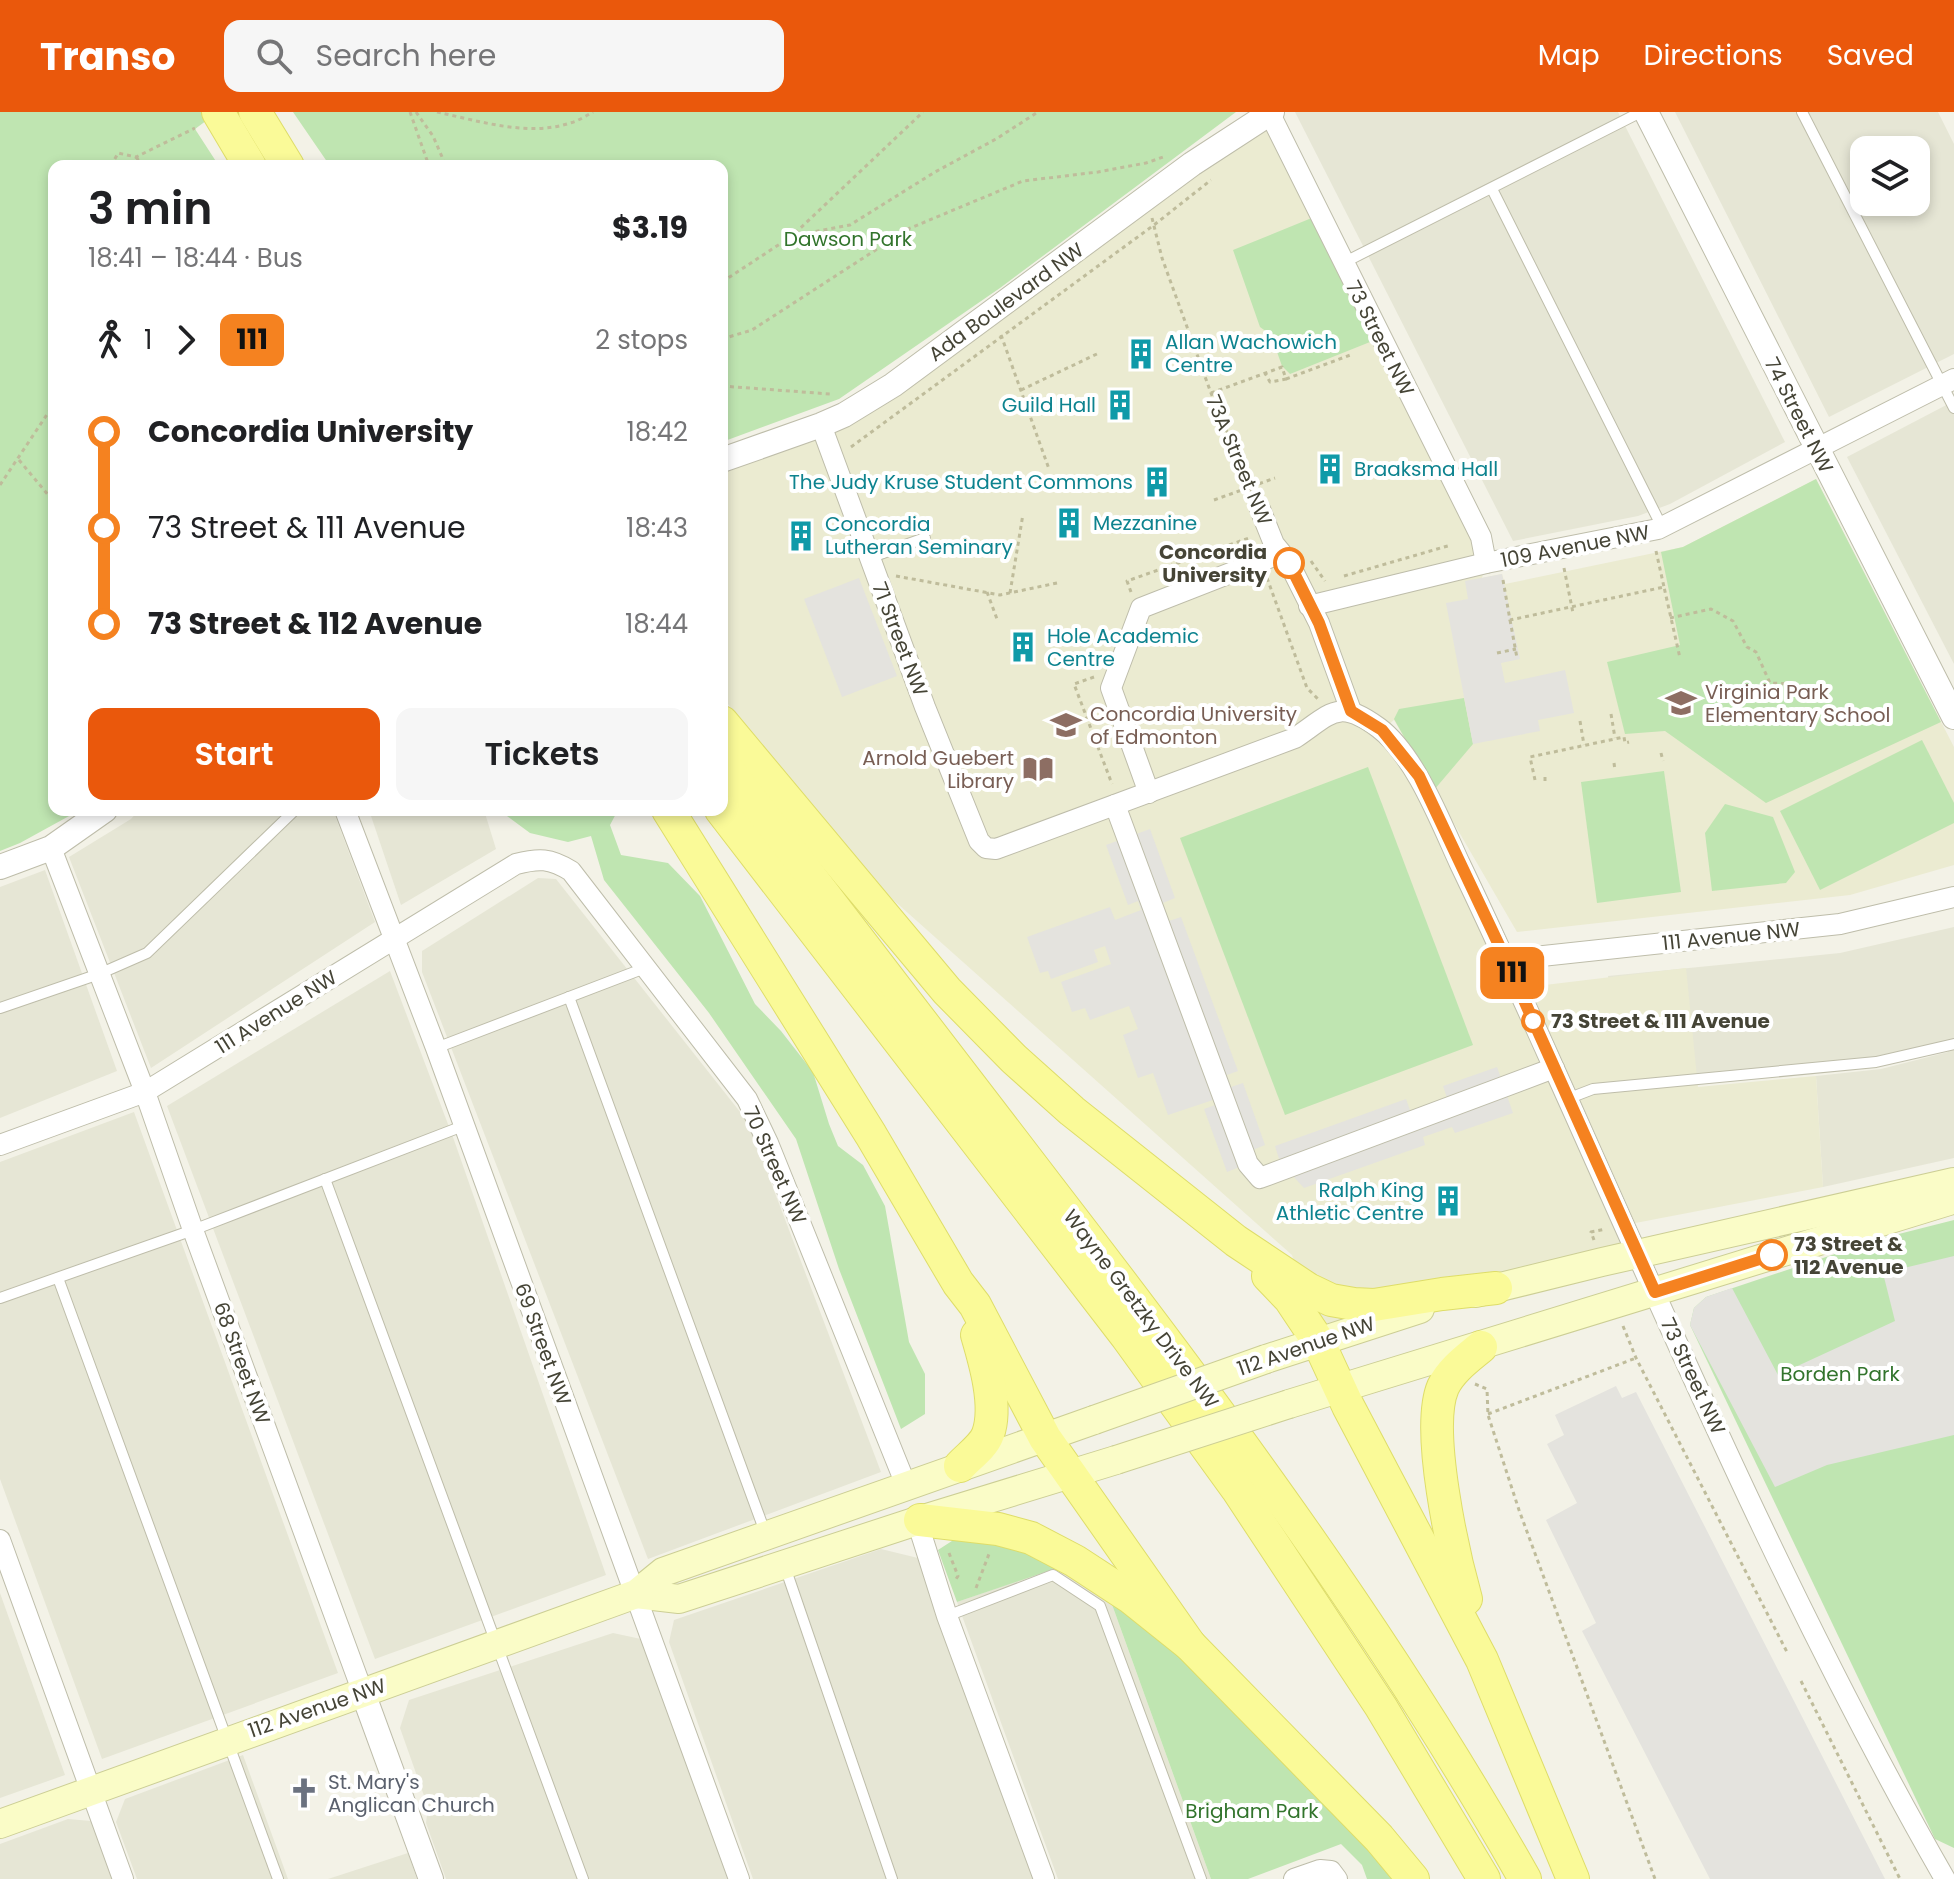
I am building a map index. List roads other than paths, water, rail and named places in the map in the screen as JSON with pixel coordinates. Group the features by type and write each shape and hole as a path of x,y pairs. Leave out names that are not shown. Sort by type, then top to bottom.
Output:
{"main road":[{"path":"255,112 284,160"},
{"path":"206,120 244,160"},
{"path":"728,729 947,991 1072,1111 1236,1241 1308,1289 1331,1300 1374,1305 1496,1288"},
{"name":"Wayne Gretzky Drive NW","path":"728,770 1150,1318 1261,1468 1415,1696 1482,1801 1525,1879"},
{"path":"672,816 871,1135 958,1283 975,1305 1045,1438 1190,1645"},
{"name":"Wayne Gretzky Drive NW","path":"726,816 1127,1337 1237,1489 1381,1707 1484,1879"},
{"name":"112 Avenue NW","path":"0,1824 636,1594 663,1572 1318,1341 1496,1288 1954,1182"},
{"name":"112 Avenue NW","path":"636,1594 679,1599 1340,1387 1481,1347 1954,1199"},
{"path":"1236,1241 1290,1299 1318,1341 1482,1660 1573,1879"},
{"path":"958,1283 987,1366 991,1413 988,1437 960,1466"},
{"path":"1481,1347 1449,1377 1442,1389 1438,1418 1442,1486 1451,1545 1482,1660"},
{"path":"919,1520 998,1529 1031,1538 1075,1561 1130,1597 1190,1645 1379,1838 1413,1879"}],"street":[{"name":"74 Street NW","path":"1643,112 1954,717"},
{"name":"Ada Boulevard NW","path":"728,458 844,415 893,385 1192,164 1271,113"},
{"name":"73 Street NW","path":"1271,113 1493,562"},
{"name":"109 Avenue NW","path":"1309,606 1493,562 1662,527 1948,382"},
{"name":"71 Street NW","path":"821,425 980,843 986,848 996,849 1115,805"},
{"name":"73A Street NW","path":"1260,509 1269,531 1270,558 1288,561 1319,623 1342,712"},
{"path":"1149,793 1111,688 1141,608 1270,558"},
{"name":"73 Street NW","path":"1342,712 1382,730 1419,776 1823,1655 1947,1875"},
{"path":"1342,712 1295,738 1115,805 1248,1164 1260,1178 1554,1068"},
{"path":"0,867 51,848 96,816"},
{"name":"69 Street NW","path":"347,816 436,1048 739,1879"},
{"name":"68 Street NW","path":"51,848 145,1092 431,1879"},
{"name":"111 Avenue NW","path":"0,1145 145,1092 516,864 540,857"},
{"name":"70 Street NW","path":"540,857 554,860 571,871 747,1099 768,1143 906,1485"},
{"name":"111 Avenue NW","path":"1506,960 1840,924 1954,897"},
{"path":"919,1520 947,1616 1044,1879"},
{"path":"0,1540 123,1879"},
{"path":"1294,1879 1320,1870 1334,1875"}],"lane":[{"path":"1343,263 1643,112"},
{"path":"1802,112 1948,382 1954,408"},
{"path":"1492,189 1662,527"},
{"path":"872,565 925,538"},
{"path":"0,1008 99,974 147,953 289,816"},
{"path":"436,1048 645,968"},
{"path":"569,997 766,1535"},
{"path":"1567,1099 1593,1089 1876,1062 1954,1044"},
{"path":"0,1298 193,1230 463,1126"},
{"path":"325,1179 583,1879"},
{"path":"58,1278 278,1879"},
{"path":"785,1565 892,1879"},
{"path":"947,1616 1053,1575 1100,1606 1201,1879"}],"place":[{"name":"Allan Wachowich Centre","path":"1141,354"},
{"name":"Guild Hall","path":"1120,405"},
{"name":"Braaksma Hall","path":"1330,469"},
{"name":"The Judy Kruse Student Commons","path":"1157,482"},
{"name":"Mezzanine","path":"1069,523"},
{"name":"Concordia Lutheran Seminary","path":"801,536"},
{"name":"Concordia University","path":"1289,563"},
{"name":"Hole Academic Centre","path":"1023,647"},
{"name":"Virginia Park Elementary School","path":"1681,703"},
{"name":"Concordia University of Edmonton","path":"1066,725"},
{"name":"Arnold Guebert Library","path":"1038,769"},
{"name":"73 Street & 111 Avenue","path":"1533,1021"},
{"name":"Ralph King Athletic Centre","path":"1448,1201"},
{"name":"73 Street & 112 Avenue","path":"1772,1255"},
{"name":"St. Mary's Anglican Church","path":"304,1793"}],"park label":[{"name":"Dawson Park","path":"848,239"},
{"name":"Borden Park","path":"1840,1374"},
{"name":"Brigham Park","path":"1252,1811"}]}
